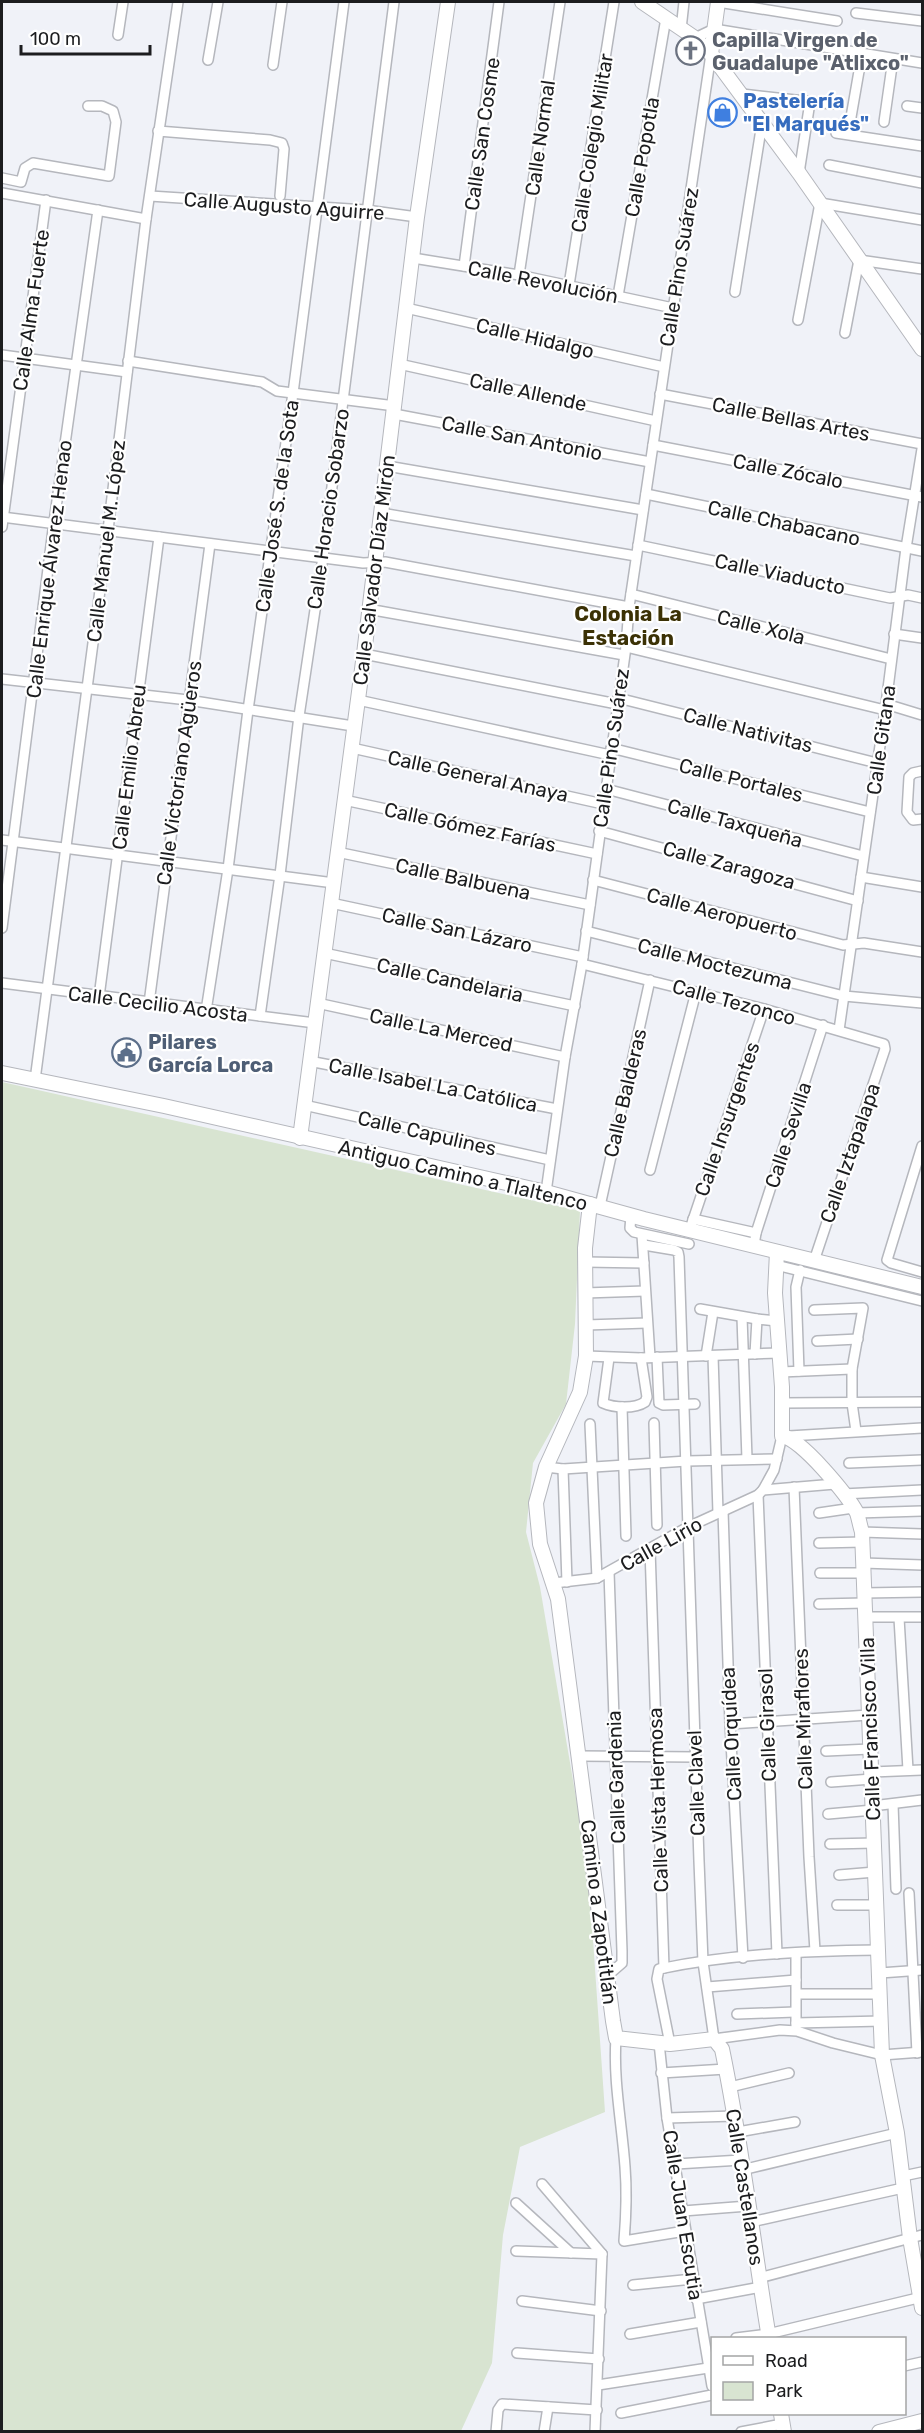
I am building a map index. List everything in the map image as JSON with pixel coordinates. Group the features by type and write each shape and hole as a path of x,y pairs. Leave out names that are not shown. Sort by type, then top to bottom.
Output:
{"street":[{"path":"118,35 123,2"},
{"name":"Calle Manuel M. López","path":"35,1080 64,847 108,530 146,219 178,2"},
{"path":"208,60 218,2"},
{"path":"273,65 282,2"},
{"name":"Calle José S. de la Sota","path":"206,1011 272,551 344,2"},
{"name":"Calle Horacio Sobarzo","path":"260,1016 299,716 323,557 394,2"},
{"name":"Calle Salvador Díaz Mirón","path":"300,1138 395,410 417,217 448,2"},
{"name":"Calle San Cosme","path":"464,266 500,2"},
{"name":"Calle Normal","path":"519,275 560,2"},
{"name":"Calle Colegio Militar","path":"569,285 614,2"},
{"path":"642,2 694,38 711,54 799,173 859,260 918,335 922,350"},
{"path":"681,29 684,2"},
{"path":"711,54 718,2 837,21"},
{"path":"856,14 922,21"},
{"name":"Calle Popotla","path":"618,296 666,18"},
{"path":"694,38 714,29 922,63"},
{"name":"Calle Pino Suárez","path":"546,1192 557,1109 583,961 636,556 711,54"},
{"path":"851,117 862,54"},
{"path":"884,122 893,59"},
{"path":"742,94 832,104"},
{"path":"799,173 810,102"},
{"path":"2,178 21,182 25,168 33,163 109,176 116,122 112,111 102,106 88,106"},
{"path":"907,106 922,108"},
{"path":"735,292 762,123"},
{"path":"158,131 270,140 282,143 284,149 280,196"},
{"path":"836,134 922,146"},
{"path":"829,165 922,183"},
{"path":"2,193 146,219"},
{"name":"Calle Augusto Aguirre","path":"150,196 366,210 417,217"},
{"name":"Calle Alma Fuerte","path":"2,527 46,200"},
{"path":"820,203 922,220"},
{"path":"798,320 820,203"},
{"name":"Calle Enrique Álvarez Henao","path":"2,928 54,522 98,210"},
{"name":"Calle Revolución","path":"413,258 519,275 673,308"},
{"path":"859,260 922,269"},
{"path":"845,333 859,260"},
{"name":"Calle Hidalgo","path":"406,308 664,368"},
{"path":"2,355 127,372"},
{"name":"Calle San Antonio","path":"128,361 262,382 277,391 343,399 650,462"},
{"name":"Calle Allende","path":"399,364 656,421"},
{"name":"Calle Bellas Artes","path":"660,394 922,444"},
{"name":"Calle Zócalo","path":"653,445 918,497"},
{"name":"Calle Gitana","path":"839,1030 886,707 906,548 918,497 922,449"},
{"path":"387,466 643,510"},
{"name":"Calle Chabacano","path":"645,494 922,550"},
{"path":"381,513 636,556"},
{"path":"2,517 363,563 385,562 629,607"},
{"name":"Calle Emilio Abreu","path":"99,997 159,537"},
{"name":"Calle Victoriano Agüeros","path":"149,1003 210,544"},
{"name":"Calle Viaducto","path":"638,545 890,598 922,597"},
{"name":"Calle Xola","path":"631,594 891,659"},
{"path":"369,609 625,651 922,715"},
{"path":"894,634 922,638"},
{"name":"Calle Nativitas","path":"364,654 618,701 877,763"},
{"path":"2,679 188,700 353,726"},
{"name":"Calle Portales","path":"358,700 611,752 870,812"},
{"name":"Calle General Anaya","path":"352,748 603,804"},
{"path":"922,771 913,773 909,777 907,812 913,820 922,819"},
{"name":"Calle Taxqueña","path":"606,789 863,856"},
{"name":"Calle Gómez Farías","path":"344,800 597,854"},
{"name":"Calle Zaragoza","path":"599,831 858,900"},
{"path":"2,840 333,883"},
{"name":"Calle Balbuena","path":"337,852 590,905"},
{"path":"861,877 922,887"},
{"name":"Calle Aeropuerto","path":"593,880 843,945 864,944 922,952"},
{"name":"Calle San Lázaro","path":"331,903 583,961"},
{"name":"Calle Moctezuma","path":"586,931 844,996 922,1003"},
{"name":"Calle Candelaria","path":"324,953 575,1006"},
{"name":"Calle Tezonco","path":"583,961 765,1009 884,1044"},
{"name":"Calle Balderas","path":"595,1205 650,980"},
{"name":"Calle Cecilio Acosta","path":"2,983 206,1011 315,1023"},
{"path":"650,1170 696,992"},
{"name":"Calle La Merced","path":"317,1004 566,1057"},
{"name":"Calle Insurgentes","path":"692,1224 765,1009"},
{"name":"Calle Sevilla","path":"755,1239 823,1025"},
{"name":"Calle Iztapalapa","path":"814,1261 885,1049 884,1044"},
{"name":"Calle Isabel La Católica","path":"309,1061 557,1109"},
{"name":"Antiguo Camino a Tlaltenco","path":"2,1073 164,1106 546,1192 631,1216 692,1224 755,1239 776,1258 814,1261 922,1287"},
{"name":"Calle Capulines","path":"304,1105 550,1160"},
{"path":"922,1146 887,1260 922,1272"},
{"name":"Camino a Zapotitlán","path":"595,1205 585,1263 586,1356 580,1392 575,1408 546,1467 536,1503 537,1523 540,1544 561,1582 558,1599 616,2038 615,2061 626,2188 624,2241 685,2231"},
{"path":"631,1216 630,1228 643,1240 689,1244"},
{"path":"609,1358 603,1403 622,1407 641,1405 647,1397 649,1357 643,1240"},
{"name":"Calle Clavel","path":"643,1240 678,1252 703,1962 714,2039"},
{"path":"760,1492 786,1436 777,1321 776,1258 800,1270 922,1301"},
{"path":"585,1263 644,1263"},
{"path":"799,1371 796,1287 800,1270"},
{"path":"585,1293 645,1292"},
{"path":"814,1310 863,1308 852,1369 852,1403 856,1431"},
{"path":"700,1310 757,1320 777,1321"},
{"name":"Calle Orquídea","path":"713,1312 709,1356 721,1512 743,1958"},
{"path":"742,1317 747,1459"},
{"path":"755,1354 757,1320"},
{"path":"586,1325 647,1323"},
{"path":"818,1341 858,1339"},
{"path":"586,1356 683,1357 779,1353"},
{"path":"649,1357 659,1403 695,1404"},
{"path":"781,1372 852,1369"},
{"path":"782,1403 922,1402"},
{"path":"622,1407 626,1536"},
{"path":"654,1423 657,1526"},
{"path":"590,1424 597,1578"},
{"path":"786,1436 922,1428"},
{"name":"Calle Francisco Villa","path":"786,1436 803,1447 839,1489 855,1511 862,1537 882,2055 897,2133 903,2182 916,2236 922,2301"},
{"path":"546,1467 563,1469 687,1461 777,1459"},
{"path":"849,1463 922,1460"},
{"path":"561,1582 563,1469"},
{"name":"Calle Lirio","path":"561,1582 597,1578 688,1527 760,1492 794,1487 922,1490"},
{"name":"Calle Miraflores","path":"794,1487 815,1951"},
{"name":"Calle Girasol","path":"760,1492 766,1720 777,1954"},
{"path":"819,1513 922,1511"},
{"path":"819,1543 862,1537 922,1534"},
{"name":"Calle Vista Hermosa","path":"650,1549 664,1968 658,1969 657,1973 665,2044"},
{"path":"820,1573 922,1565"},
{"name":"Calle Gardenia","path":"607,1976 622,1963 609,1572"},
{"path":"819,1604 865,1604 922,1592"},
{"path":"865,1604 899,1618 922,1617"},
{"path":"899,1618 908,1770"},
{"path":"730,1724 868,1715"},
{"path":"826,1751 870,1749"},
{"path":"580,1756 696,1757"},
{"path":"831,1782 908,1770 922,1770"},
{"path":"828,1814 922,1800"},
{"path":"893,1804 896,1889"},
{"path":"830,1844 874,1843"},
{"path":"839,1875 875,1872"},
{"path":"796,2027 833,2043 882,2055 920,2053 912,1971 909,1893"},
{"path":"837,1905 877,1905"},
{"path":"664,1968 777,1954 879,1950"},
{"path":"796,1953 796,2027"},
{"path":"880,1973 922,1970"},
{"path":"707,1987 796,1980"},
{"path":"797,1994 881,1994"},
{"path":"737,2014 795,2012"},
{"path":"616,2038 665,2044 796,2027 882,2021"},
{"name":"Calle Castellanos","path":"714,2039 722,2049 730,2087 769,2336"},
{"name":"Calle Juan Escutia","path":"665,2044 661,2073 667,2118 696,2299 701,2322 709,2342 708,2368 711,2382"},
{"path":"661,2073 726,2069"},
{"path":"730,2087 789,2073"},
{"path":"667,2118 735,2116"},
{"path":"738,2132 795,2122"},
{"path":"676,2164 741,2165 897,2133"},
{"path":"751,2222 903,2182 922,2172"},
{"path":"542,2184 602,2254 595,2432"},
{"path":"516,2203 571,2253"},
{"path":"683,2211 748,2206"},
{"path":"696,2299 760,2283 916,2236"},
{"path":"516,2251 602,2254"},
{"path":"633,2285 693,2279"},
{"path":"522,2301 601,2311"},
{"path":"752,2337 769,2336 922,2301"},
{"path":"630,2334 701,2322"},
{"path":"517,2353 599,2359"},
{"path":"906,2366 922,2362"},
{"path":"598,2385 708,2368"},
{"path":"621,2412 711,2395"},
{"path":"496,2432 498,2410 502,2404 597,2410"},
{"path":"544,2432 548,2407"},
{"path":"879,2432 901,2429 922,2421"},
{"path":"741,2432 782,2423"}],"green space":[{"path":"2,1082 580,1211 575,1324 566,1404 533,1463 526,1532 540,1587 588,1868 605,2112 520,2147 503,2235 492,2363 461,2431 2,2432"}],"place":[{"name":"Capilla Virgen de Guadalupe \"Atlixco\"","path":"691,51"},
{"name":"Pastelería \"El Marqués\"","path":"722,113"},
{"name":"Pilares García Lorca","path":"127,1053"}],"district":[{"name":"Colonia La Estación","path":"628,625"}]}
